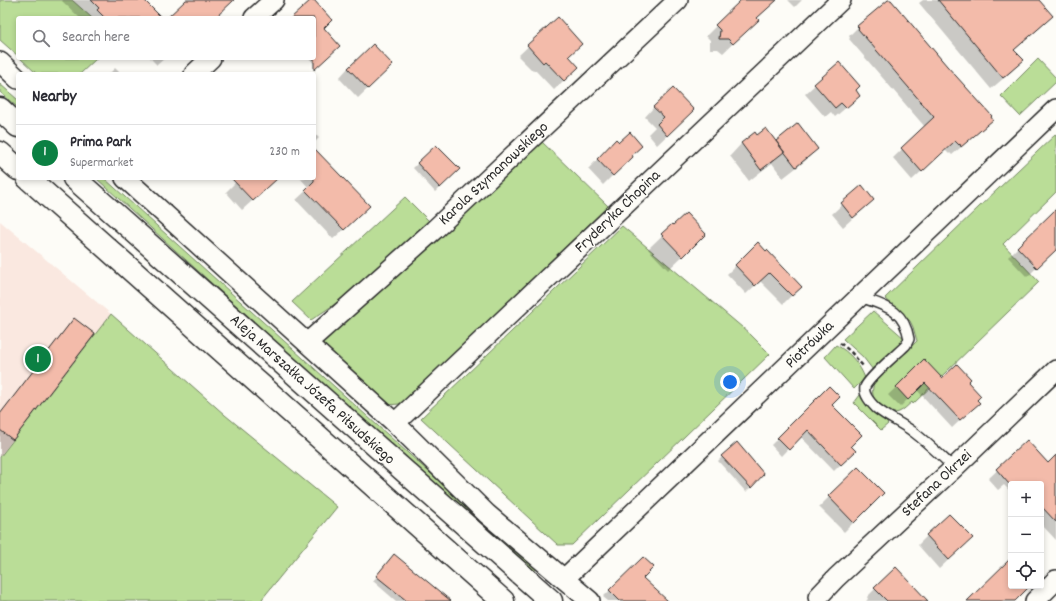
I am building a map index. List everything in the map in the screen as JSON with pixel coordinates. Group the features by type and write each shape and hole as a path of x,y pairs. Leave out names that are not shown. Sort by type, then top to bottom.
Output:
{"main road":[{"path":"0,109 16,124"},
{"path":"0,153 16,167"},
{"name":"Aleja Marszałka Józefa Piłsudskiego","path":"30,180 503,601"},
{"name":"Aleja Marszałka Józefa Piłsudskiego","path":"76,180 551,601"}],"street":[{"path":"256,16 274,0"},
{"name":"Karola Szymanowskiego","path":"307,344 434,230 678,0"},
{"name":"Fryderyka Chopina","path":"395,424 841,0"},
{"path":"196,72 209,60"},
{"path":"0,62 16,77"},
{"name":"Piotrówka","path":"564,579 1056,109"},
{"path":"128,180 395,424 487,514 590,601"},
{"name":"Stefana Okrzei","path":"818,597 836,578 1056,370"},
{"path":"1035,601 1056,581"}],"lane":[{"path":"860,297 885,306 898,315 908,329 909,339 906,345 871,378 865,386 868,399 876,408 912,431 954,468"}],"path":[{"path":"824,332 850,351 862,364 871,378"}],"shaded area":[{"path":"0,221 111,314 0,457"}],"green space":[{"path":"0,0 72,0 90,16 16,16 16,54 0,40"},
{"path":"1038,59 1056,78 1056,82 1020,116 1001,96"},
{"path":"22,60 95,60 82,72 35,72"},
{"path":"0,84 16,98 16,106 0,92"},
{"path":"1056,134 1056,192 1003,244 1039,282 913,404 912,402 903,410 895,413 883,409 874,399 874,382 917,341 910,321 885,298"},
{"path":"541,141 608,206 409,397 399,404 388,405 318,341 487,194"},
{"path":"98,180 106,180 430,473 539,567 534,571 421,474"},
{"path":"405,197 429,221 403,248 356,290 311,320 292,302"},
{"path":"622,226 749,333 770,354 572,545 558,545 421,418"},
{"path":"873,311 905,339 873,370 863,357 843,339"},
{"path":"111,314 225,415 337,507 262,599 263,601 0,601 0,457"},
{"path":"836,345 846,351 854,359 865,378 854,389 825,357"},
{"path":"860,395 888,424 881,430 854,403"}],"building":[{"path":"91,0 144,0 160,16 103,16 97,10 99,8"},
{"path":"186,0 234,0 217,16 169,16"},
{"path":"311,0 314,0 332,20 324,28 340,46 314,70 314,60 316,60 316,16 293,16"},
{"path":"741,0 777,0 757,18 759,20 733,44 728,39 719,39 720,30 715,25"},
{"path":"888,0 891,0 992,116 991,117 993,120 961,147 960,144 959,145 955,141 922,172 901,148 934,117 857,26"},
{"path":"938,0 1039,0 1053,16 1014,50 1024,60 1003,78"},
{"path":"558,17 582,44 569,56 579,67 564,81 545,61 543,63 527,45"},
{"path":"373,44 393,65 368,89 348,68"},
{"path":"839,62 860,86 856,90 860,96 846,108 841,103 835,108 814,84"},
{"path":"673,88 694,110 667,136 657,124 664,117 653,107"},
{"path":"798,123 818,149 796,167 776,141"},
{"path":"766,128 784,152 761,170 741,143 755,132 757,135"},
{"path":"630,132 642,146 613,176 597,159 616,139 619,142"},
{"path":"436,145 460,169 440,188 417,163"},
{"path":"316,150 370,206 344,230 305,190 316,180"},
{"path":"233,180 276,180 253,201"},
{"path":"862,185 874,200 853,218 841,203"},
{"path":"1056,209 1056,250 1037,268 1017,247"},
{"path":"686,213 706,234 683,257 661,234"},
{"path":"758,242 802,287 792,296 769,273 755,286 735,265"},
{"path":"74,318 95,334 13,440 0,430 0,414"},
{"path":"924,359 942,378 957,364 971,379 968,382 981,396 977,400 980,403 960,420 925,383 908,400 896,387"},
{"path":"829,386 840,397 832,405 862,435 851,446 856,451 841,465 808,430 789,450 777,438"},
{"path":"1027,440 1048,463 1056,455 1056,522 1044,509 1044,481 1008,481 1008,483 996,469"},
{"path":"737,442 764,474 751,488 721,456"},
{"path":"858,467 884,493 854,523 828,496"},
{"path":"949,514 973,538 949,560 926,535"},
{"path":"394,554 451,601 407,601 376,576"},
{"path":"643,557 654,567 643,578 668,601 620,601 609,590"},
{"path":"1008,561 1008,589 1027,589 1015,601 967,601"},
{"path":"896,567 928,601 887,601 874,588"}],"place":[{"name":"Prima Park","path":"38,359"}]}
